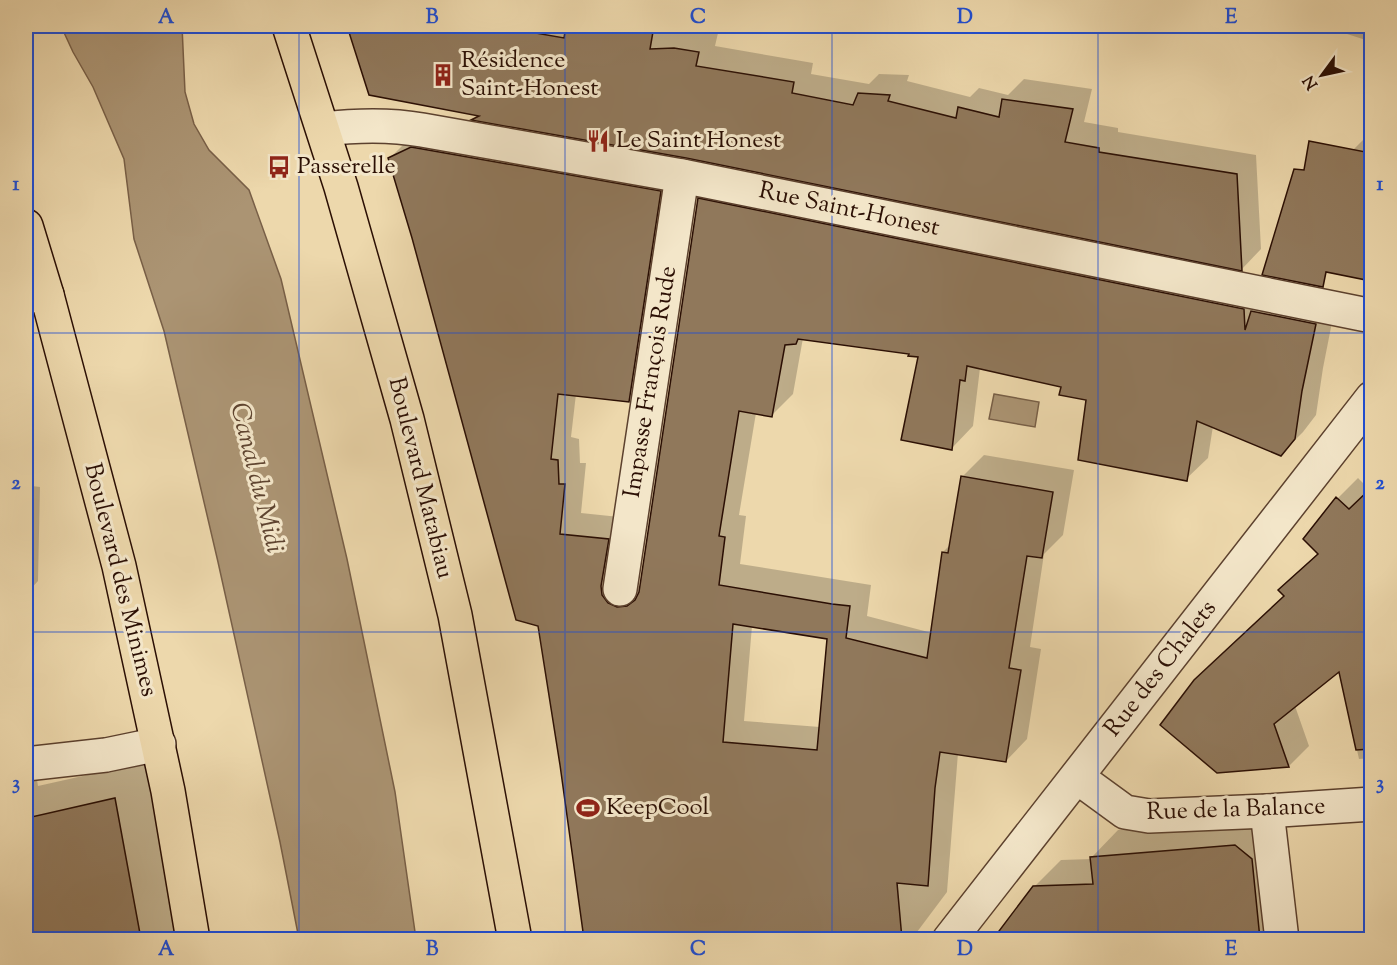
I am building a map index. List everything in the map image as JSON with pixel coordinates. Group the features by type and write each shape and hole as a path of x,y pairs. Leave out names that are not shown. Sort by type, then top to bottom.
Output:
{"main road":[{"name":"Boulevard Matabiau","path":"289,26 323,129 407,419 455,615 515,939"},
{"name":"Boulevard des Minimes","path":"26,226 36,296 119,566 159,744 193,939"}],"street":[{"name":"Rue Saint-Honest","path":"323,129 367,125 402,126 682,176 1371,316"},
{"name":"Impasse François Rude","path":"620,589 682,176"},
{"name":"Rue des Chalets","path":"949,939 1371,398"},
{"path":"26,764 106,755 159,744"},
{"name":"Rue de la Balance","path":"1077,777 1125,812 1149,816 1371,804"},
{"path":"1267,811 1282,939"}],"water":[{"name":"Canal du Midi","path":"61,26 182,26 185,92 194,124 209,150 249,190 281,279 347,559 395,792 416,939 299,939 218,562 164,331 134,239 124,159 93,87"},
{"path":"994,394 1039,402 1035,427 989,419"}],"building":[{"path":"347,26 495,26 564,38 566,26 654,26 650,49 674,48 699,52 696,66 794,82 792,93 853,105 858,93 890,95 888,101 956,118 958,107 999,117 1002,99 1073,109 1065,142 1099,148 1099,152 1237,174 1242,271 686,158 471,120 479,116 369,95"},
{"path":"1309,141 1371,153 1371,281 1326,272 1323,287 1262,275 1294,169 1304,170"},
{"path":"411,147 661,191 629,402 558,394 551,459 558,460 559,484 565,484 560,534 609,539 601,586 602,595 608,603 617,607 627,606 635,600 639,592 698,198 1244,309 1245,330 1251,311 1316,324 1295,439 1281,456 1197,421 1187,481 1078,460 1086,400 1059,395 1061,387 967,366 965,381 960,380 952,450 901,440 918,357 798,339 796,344 785,345 772,417 739,411 719,536 725,537 719,585 850,606 846,638 927,658 942,552 948,553 961,476 1053,492 1042,558 1027,556 1009,668 1021,670 1006,762 940,752 928,886 897,883 902,939 584,939 538,626 516,620 388,158","holes":["733,624 827,639 817,750 723,742"]},
{"path":"1371,488 1371,749 1356,750 1339,672 1274,724 1289,767 1217,773 1160,725 1194,680 1284,596 1278,590 1318,554 1303,539 1336,497 1349,509"},
{"path":"115,798 141,939 26,939 26,880 31,878 26,846 32,843 27,818"},
{"path":"1235,845 1252,859 1260,939 993,939 1033,886 1093,884 1090,857"}],"place":[{"name":"Résidence Saint-Honest","path":"443,75"},
{"name":"Le Saint Honest","path":"598,141"},
{"name":"Passerelle","path":"279,167"},
{"name":"KeepCool","path":"588,808"}]}
